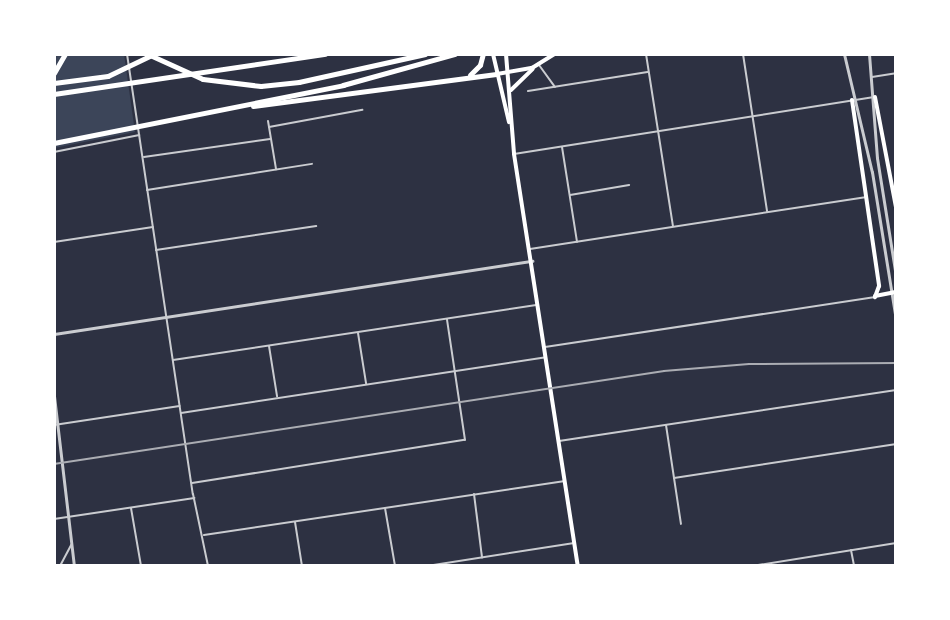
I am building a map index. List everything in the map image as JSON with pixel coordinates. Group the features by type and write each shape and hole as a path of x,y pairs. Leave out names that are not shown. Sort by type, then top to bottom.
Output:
{"highway":[{"path":"54,73 65,54"},
{"path":"148,54 188,74 235,85 274,85 425,54"},
{"path":"54,83 112,74 154,54"},
{"path":"54,94 325,54"},
{"path":"275,101 393,73 455,54"},
{"path":"470,75 480,65 483,54"},
{"path":"54,143 232,107 470,75 496,74"}],"main road":[{"path":"493,54 496,74 510,123 578,566"},
{"path":"506,54 511,90 510,123"},
{"path":"511,90 537,65 555,54"},
{"path":"496,74 537,65"},
{"path":"875,97 896,207"},
{"path":"852,100 879,286 875,297"},
{"path":"875,297 896,292"}],"street":[{"path":"127,54 194,498 204,535 208,566"},
{"path":"646,54 673,227"},
{"path":"743,54 768,213"},
{"path":"844,54 852,100 870,160 896,321"},
{"path":"869,54 875,97 877,158 896,276"},
{"path":"537,65 555,87"},
{"path":"528,91 648,72"},
{"path":"872,77 896,73"},
{"path":"514,154 875,97"},
{"path":"269,128 362,110"},
{"path":"268,121 276,169"},
{"path":"54,152 139,135"},
{"path":"562,147 577,242"},
{"path":"147,190 312,164"},
{"path":"890,171 896,170"},
{"path":"570,195 629,185"},
{"path":"530,249 865,197"},
{"path":"156,250 316,226"},
{"path":"54,242 153,227"},
{"path":"54,334 532,261"},
{"path":"545,347 875,297"},
{"path":"173,361 538,305"},
{"path":"192,483 465,440 447,319"},
{"path":"358,333 367,384"},
{"path":"269,346 277,398"},
{"path":"181,413 547,357"},
{"path":"559,441 896,390"},
{"path":"54,396 74,566"},
{"path":"56,425 180,406"},
{"path":"666,425 681,524"},
{"path":"674,478 896,444"},
{"path":"204,535 565,481"},
{"path":"474,494 482,557"},
{"path":"54,519 194,498"},
{"path":"131,508 141,566"},
{"path":"385,508 394,566"},
{"path":"295,522 302,566"},
{"path":"427,566 446,565 574,543"},
{"path":"752,566 896,543"},
{"path":"60,566 71,545"},
{"path":"851,550 854,566"}],"lane":[{"path":"142,158 271,138"}],"shaded area":[{"path":"54,54 124,54 135,132 54,148"}],"railway":[{"path":"54,464 664,371 749,364 896,363"}]}
